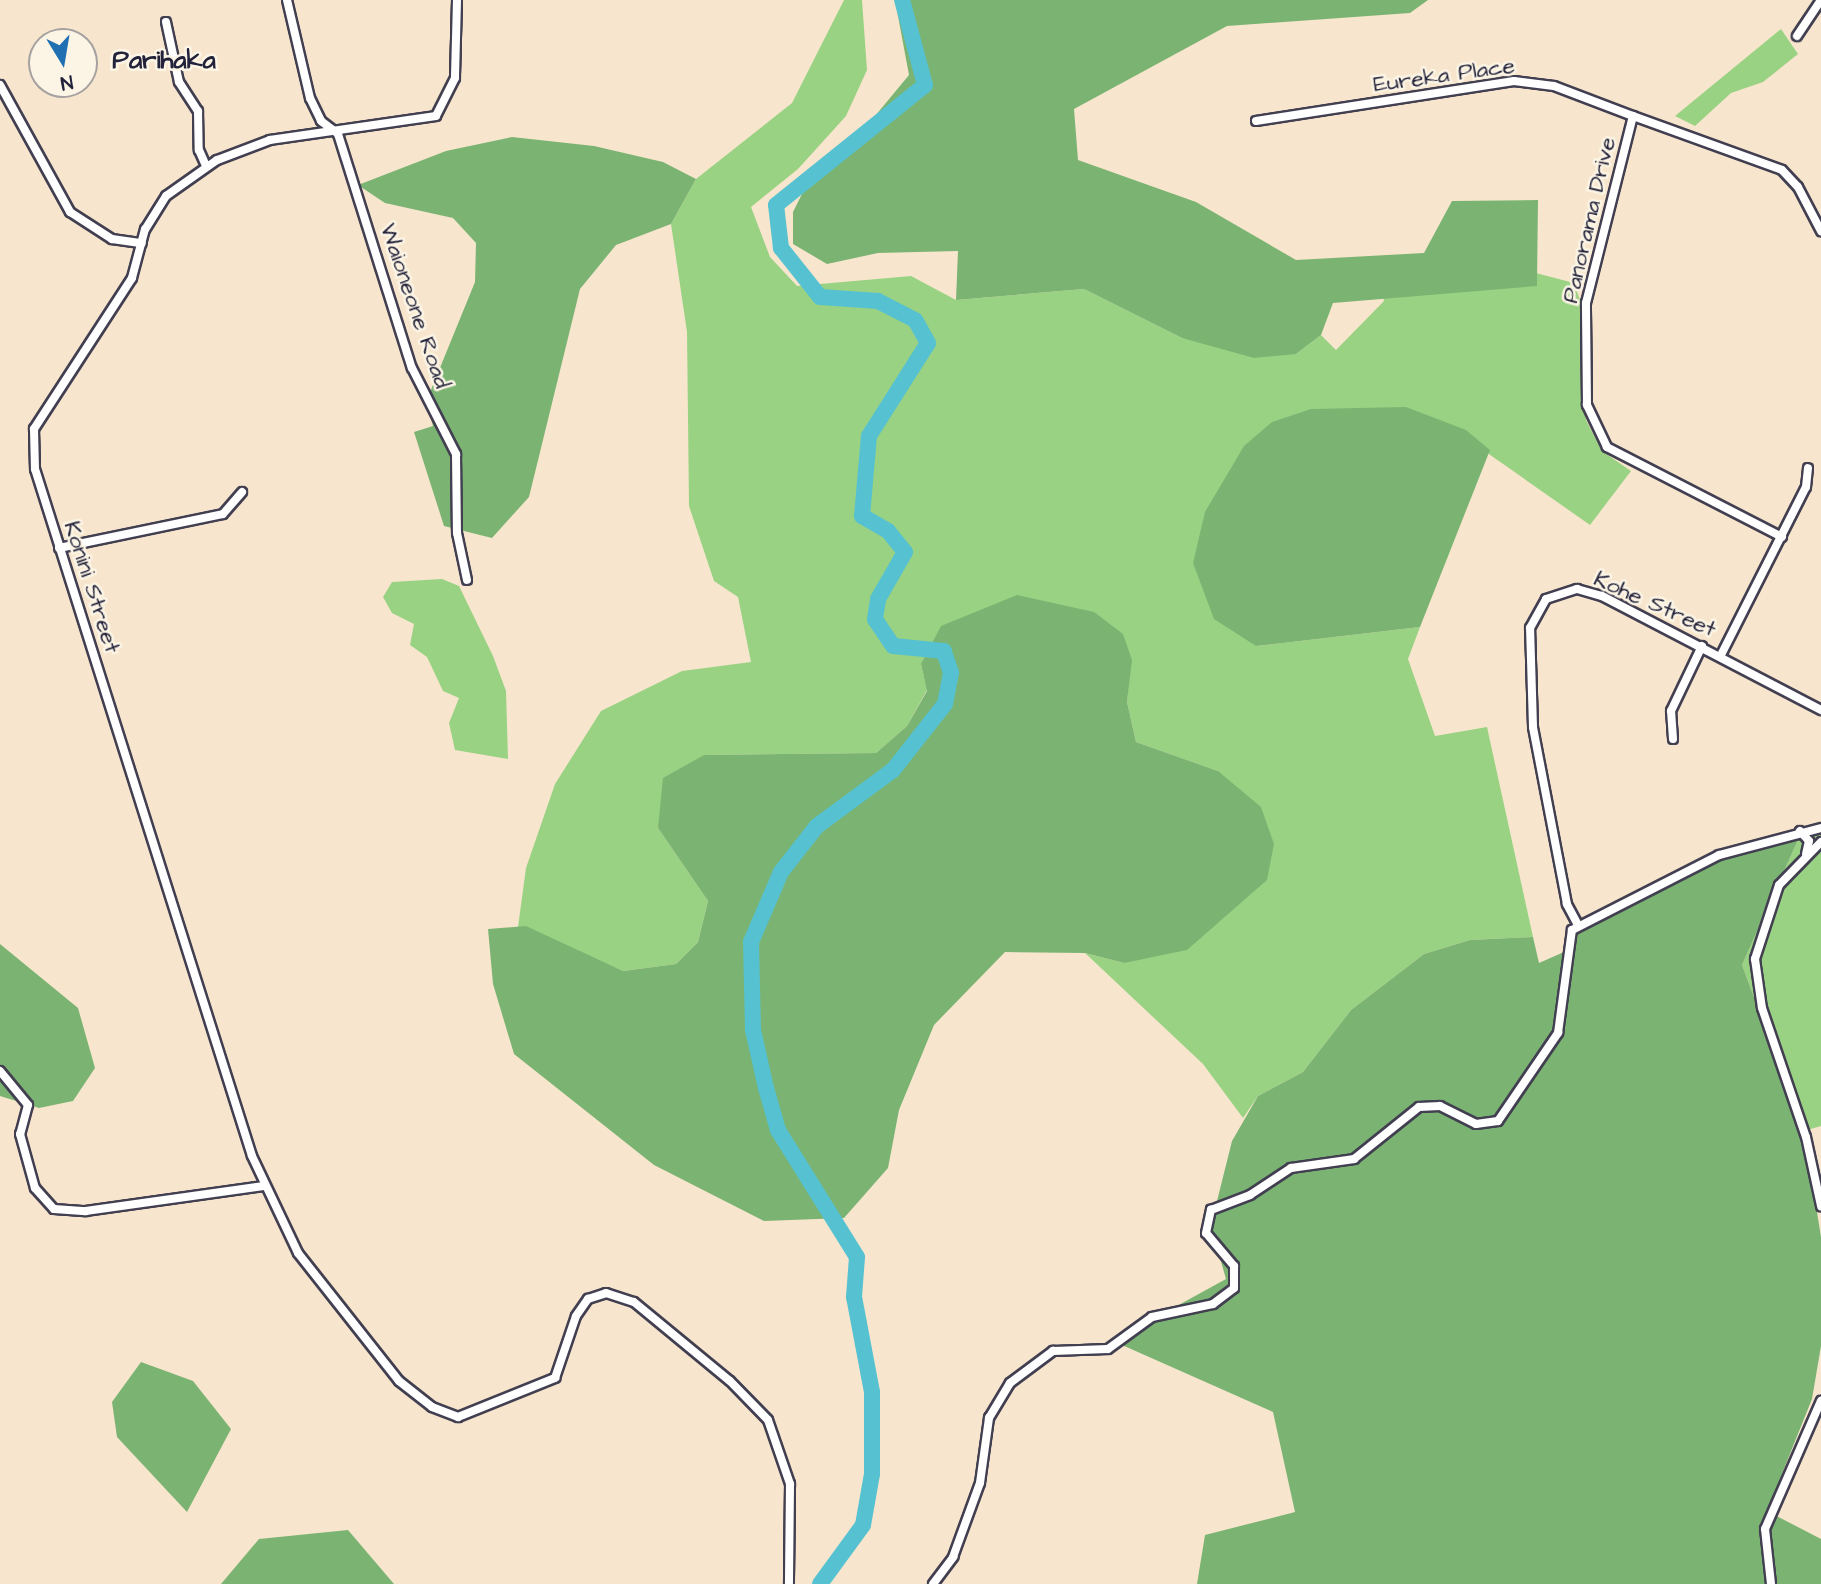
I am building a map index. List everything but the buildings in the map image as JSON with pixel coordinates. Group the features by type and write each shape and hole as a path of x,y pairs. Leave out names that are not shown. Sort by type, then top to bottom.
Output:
{"street":[{"name":"Waioneone Road","path":"287,0 310,98 330,129 338,134 412,368 456,454 457,533 467,580"},
{"name":"Konini Street","path":"457,0 458,53 442,110 413,123 330,129 254,145 206,166 166,196 142,243 132,278 32,437 34,469 263,1186 298,1253 360,1337 399,1381 444,1414 470,1415 504,1394 555,1378 576,1316 588,1299 613,1294 643,1308 768,1420 790,1485 789,1584"},
{"path":"1797,36 1821,0"},
{"path":"166,22 178,82 195,100 206,166"},
{"name":"Eureka Place","path":"1256,121 1514,81 1554,86 1633,116"},
{"path":"0,85 70,212 112,239 142,243"},
{"name":"Panorama Drive","path":"1782,537 1607,447 1590,417 1586,303 1633,116 1782,170 1798,187 1821,231"},
{"path":"1720,655 1782,537 1808,468"},
{"path":"59,548 223,514 242,492"},
{"name":"Kohe Street","path":"1578,925 1567,904 1533,727 1532,616 1555,593 1577,589 1702,646 1821,710"},
{"path":"1673,739 1671,711 1702,646"},
{"path":"933,1584 953,1557 980,1483 989,1418 1010,1383 1053,1351 1108,1349 1152,1317 1224,1299 1236,1273 1206,1233 1204,1220 1216,1206 1250,1195 1291,1168 1354,1159 1419,1107 1440,1106 1484,1125 1503,1117 1558,1033 1566,942 1578,925 1719,855 1800,831 1821,828"},
{"path":"1800,831 1809,841 1806,854"},
{"path":"1821,842 1806,854 1767,907 1755,973 1821,1206"},
{"path":"0,1071 28,1105 20,1134 35,1188 54,1209 86,1211 263,1186"},
{"path":"1771,1584 1765,1529 1821,1401"}],"green space":[{"path":"844,0 862,0 867,70 846,116 798,169 751,207 770,257 797,286 911,276 956,300 1084,289 1182,338 1296,354 1321,335 1336,350 1384,301 1374,262 1532,272 1574,283 1582,306 1586,420 1602,451 1631,471 1590,525 1476,445 1256,646 1420,627 1408,659 1435,736 1487,727 1533,937 1470,940 1424,954 1351,1010 1303,1072 1258,1096 1243,1118 1203,1064 1085,953 1124,963 1218,771 1136,742 1127,702 1131,659 1122,634 921,664 927,690 907,726 876,753 704,755 658,828 708,901 698,942 676,964 623,971 518,927 526,868 555,784 601,711 682,671 751,662 738,597 714,581 689,506 687,332 671,224 696,179 792,103"},
{"path":"895,0 1428,0 1410,13 1227,26 1074,109 1078,160 1196,202 1296,260 1424,253 1452,201 1538,200 1537,286 1333,303 1321,335 1296,354 1254,358 1182,338 1084,289 956,300 958,251 878,253 827,264 793,244 793,212 811,176 856,139 909,75"},
{"path":"1781,29 1798,54 1763,82 1731,93 1695,126 1675,116"},
{"path":"512,137 594,146 663,162 696,179 671,224 616,245 580,289 529,497 492,538 444,526 414,432 433,426 426,402 475,282 476,243 453,218 385,203 358,185 446,151"},
{"path":"1406,407 1466,430 1490,450 1420,627 1256,646 1214,619 1193,563 1205,512 1244,446 1272,422 1311,409"},
{"path":"442,579 459,586 493,656 506,691 508,759 455,750 449,723 459,698 443,691 427,657 410,645 414,624 392,613 383,597 392,582"},
{"path":"1017,595 1094,612 1123,634 1132,660 1127,702 1136,742 1218,771 1261,807 1274,844 1267,880 1187,950 1124,963 1085,953 1005,952 934,1025 899,1110 888,1168 844,1218 764,1221 654,1165 514,1054 493,984 488,929 526,926 623,971 676,964 698,942 708,901 658,828 663,778 704,755 876,753 907,726 927,691 921,664 941,626"},
{"path":"1821,830 1821,1126 1804,1131 1742,965 1802,831"},
{"path":"1802,831 1742,965 1804,1131 1821,1237 1821,1346 1812,1399 1767,1511 1821,1539 1821,1584 1197,1584 1205,1535 1295,1512 1273,1412 1113,1341 1226,1279 1206,1209 1216,1205 1232,1141 1258,1096 1303,1072 1351,1010 1424,954 1470,940 1533,937 1539,963 1564,952 1576,927 1716,857"},
{"path":"0,944 78,1008 95,1068 73,1101 39,1108 0,1096"},
{"path":"141,1362 193,1381 231,1429 187,1512 117,1437 112,1402"},
{"path":"348,1530 394,1584 221,1584 259,1539"}],"waterway":[{"path":"820,1584 863,1525 872,1474 872,1392 854,1297 857,1257 778,1130 766,1088 753,1030 751,942 781,872 817,826 893,770 945,704 951,673 944,651 893,646 875,619 878,599 905,552 888,531 862,516 869,436 928,343 915,320 878,301 820,297 781,248 776,205 925,85 902,0"}],"district":[{"name":"Parihaka","path":"164,61"}]}
